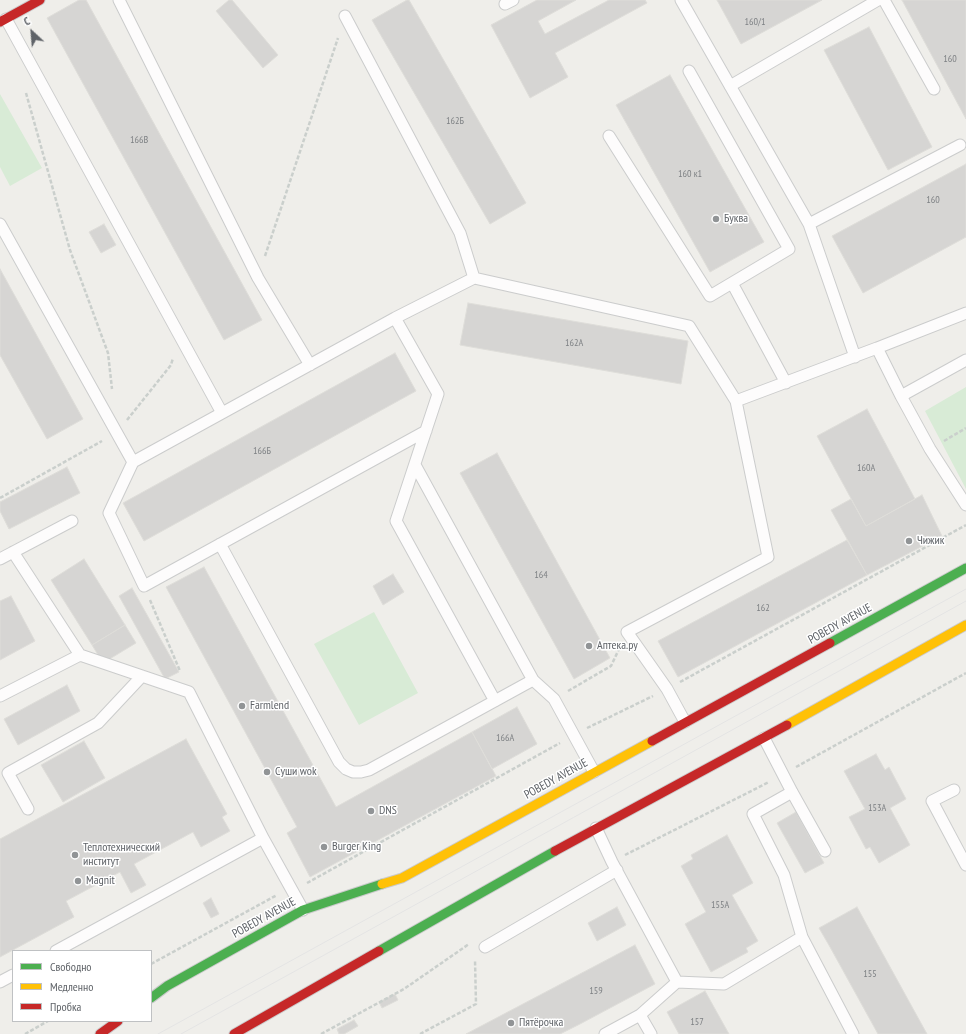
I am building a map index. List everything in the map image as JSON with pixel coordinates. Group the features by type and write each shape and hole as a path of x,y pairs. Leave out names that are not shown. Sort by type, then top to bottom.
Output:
{"main road":[{"path":"3,20 40,0"},
{"name":"POBEDY AVENUE","path":"152,997 167,986 303,910 402,878 966,568"},
{"path":"234,1034 596,828 764,738 966,624"},
{"path":"100,1034 117,1022"}],"lane":[{"path":"119,0 258,278 310,365"},
{"path":"681,0 809,224 855,357"},
{"path":"730,86 878,0"},
{"path":"884,0 934,89"},
{"path":"345,16 460,233 474,278"},
{"path":"3,20 222,412"},
{"path":"609,136 710,296 789,249 689,71"},
{"path":"809,224 960,145"},
{"path":"0,224 133,462"},
{"path":"426,431 144,586 109,513 133,462 395,318 474,278 689,326 736,401 768,556 627,632 667,689 685,722"},
{"path":"732,283 786,383"},
{"path":"736,401 966,314"},
{"path":"395,318 438,394 396,521 495,701"},
{"path":"877,348 930,449 966,505"},
{"path":"901,396 966,360"},
{"path":"415,465 533,680 554,699 594,772"},
{"path":"0,559 72,521"},
{"path":"220,544 339,762 346,769 353,772 369,770 533,680"},
{"path":"13,552 80,655 189,692 263,838 303,910"},
{"path":"0,696 80,655"},
{"path":"28,809 8,773 98,724 142,676"},
{"path":"764,738 782,774 825,851"},
{"path":"954,790 932,801 966,865"},
{"path":"792,792 754,814 784,875 802,937 853,1034"},
{"path":"596,828 677,982"},
{"path":"58,950 263,838"},
{"path":"485,947 615,866"},
{"path":"605,1034 640,1015 677,982 724,984 802,937"},
{"path":"0,982 12,976"},
{"path":"640,1015 651,1034"}],"path":[{"path":"258,278 345,16"},
{"path":"25,88 70,250 108,353 112,396"},
{"path":"0,498 116,433 171,365 180,336"},
{"path":"930,449 966,428"},
{"path":"144,586 189,692"},
{"path":"554,699 611,666 627,632"},
{"path":"615,866 966,674"},
{"path":"322,1034 404,989 474,940"},
{"path":"420,1034 476,1004 475,956"},
{"path":"24,1034 46,1022"}],"green space":[{"path":"0,94 42,168 10,186 0,167"},
{"path":"966,387 966,489 925,411"},
{"path":"374,612 418,693 359,725 314,644"}],"building":[{"path":"79,0 86,0 262,320 224,340 47,18"},
{"path":"229,0 232,0 278,55 263,68 216,11"},
{"path":"409,0 526,203 490,224 372,20"},
{"path":"537,0 576,0 538,21 545,34 609,0 645,0 647,3 555,53 568,77 530,98 491,25"},
{"path":"717,0 822,0 741,44"},
{"path":"902,0 966,0 966,119"},
{"path":"869,27 932,147 888,170 824,50"},
{"path":"670,75 764,242 710,272 616,105"},
{"path":"966,164 966,237 863,293 832,236"},
{"path":"104,224 116,245 101,253 89,232"},
{"path":"0,269 83,419 47,439 0,355"},
{"path":"468,303 688,341 681,384 460,345"},
{"path":"395,353 416,391 144,541 123,503"},
{"path":"867,409 915,499 866,526 817,436"},
{"path":"497,453 610,658 574,679 460,473"},
{"path":"67,467 80,493 9,529 0,511 0,502"},
{"path":"922,495 942,536 867,575 831,510 851,499 866,526"},
{"path":"847,540 867,575 678,677 658,641"},
{"path":"84,559 125,625 92,645 51,580"},
{"path":"204,567 336,807 472,732 496,776 310,877 287,833 297,827 166,587"},
{"path":"393,574 404,592 383,605 373,586"},
{"path":"132,588 179,672 165,679 119,596"},
{"path":"11,596 35,641 0,660 0,601"},
{"path":"125,625 136,643 103,663 92,645"},
{"path":"67,685 80,711 18,745 4,719"},
{"path":"517,707 537,744 492,769 472,732"},
{"name":"Теплотехнический институт","path":"186,739 227,814 222,817 230,831 201,847 193,832 134,864 146,885 131,893 120,872 66,901 74,917 0,957 0,839"},
{"path":"84,741 105,778 63,802 41,765"},
{"path":"876,754 885,770 889,767 906,799 890,808 910,845 879,863 870,847 866,849 849,817 865,809 844,771"},
{"path":"796,812 824,863 805,873 777,823"},
{"path":"727,835 753,883 732,895 758,941 746,948 748,952 711,972 685,924 706,912 681,866 693,859 691,855"},
{"path":"211,898 219,914 211,918 203,903"},
{"path":"617,907 626,925 597,941 588,923"},
{"path":"857,907 927,1034 878,1034 819,928"},
{"path":"635,945 655,984 580,1024 560,1034 466,1034"},
{"path":"705,991 729,1034 679,1034 667,1012"},
{"path":"395,994 398,1000 382,1008 379,1002"},
{"path":"354,1020 358,1026 344,1034 339,1034 337,1029"}],"tram line":[{"path":"158,1034 966,589"},
{"path":"181,1034 966,601"}],"traffic: fast":[{"path":"830,643 966,568"},
{"path":"379,951 555,851"},
{"path":"152,997 167,986 303,910 382,884"}],"traffic: slow":[{"path":"787,725 966,625"},
{"path":"382,884 402,878 652,741"}],"traffic: jam":[{"path":"0,22 40,0"},
{"path":"652,741 830,643"},
{"path":"555,851 787,725"},
{"path":"234,1034 379,951"},
{"path":"100,1034 117,1022"}],"place":[{"name":"Буква","path":"716,219"},
{"name":"Чижик","path":"909,541"},
{"name":"Аптека.ру","path":"589,646"},
{"name":"Farmlend","path":"242,706"},
{"name":"Суши wok","path":"267,772"},
{"name":"DNS","path":"371,811"},
{"name":"Burger King","path":"324,847"},
{"name":"Теплотехнический институт","path":"75,855"},
{"name":"Magnit","path":"78,881"},
{"name":"Пятёрочка","path":"511,1023"}]}
